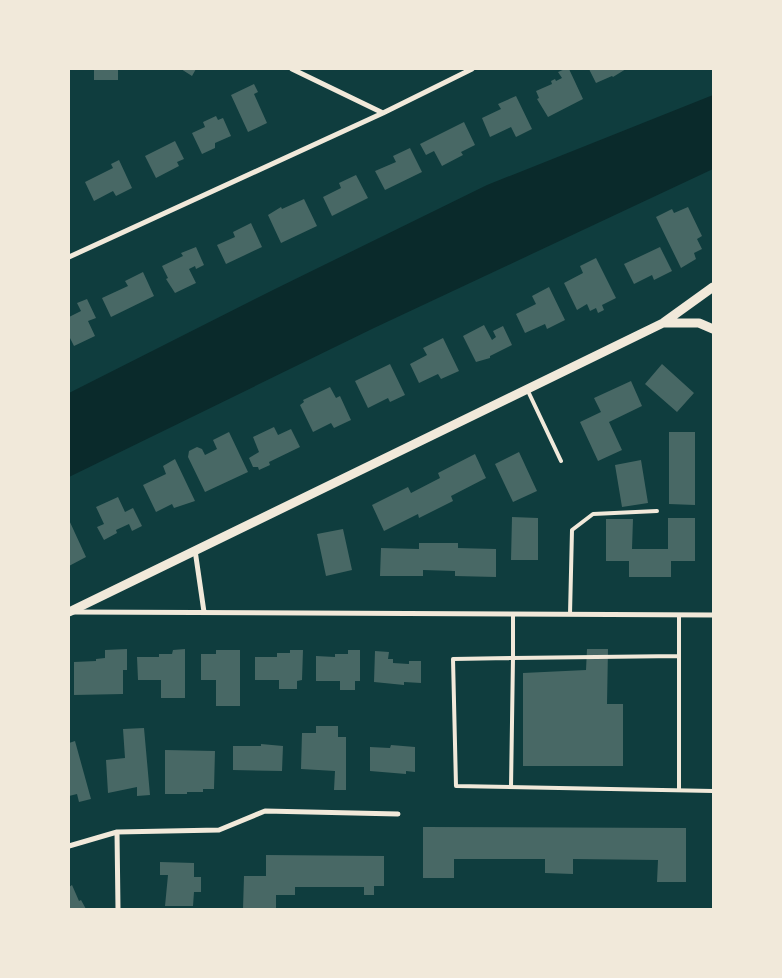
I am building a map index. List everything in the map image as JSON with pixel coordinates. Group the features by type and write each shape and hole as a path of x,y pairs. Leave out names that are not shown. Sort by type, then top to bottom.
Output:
{"street":[{"path":"292,69 383,113"},
{"path":"69,257 383,113 472,69"},
{"path":"69,612 195,549 663,323 713,287"},
{"path":"663,323 699,323 713,329"},
{"path":"195,549 204,612"},
{"path":"69,612 713,615"},
{"path":"69,846 117,832 219,830 265,811 398,814"},
{"path":"117,832 118,909"}],"lane":[{"path":"526,389 561,461"},
{"path":"570,614 572,530 593,514 657,511"},
{"path":"511,787 514,658 513,614"},
{"path":"679,615 679,790"},
{"path":"679,656 453,659 456,786 713,791"}],"water":[{"path":"713,95 713,169 374,328 69,477 69,393 487,185"}],"building":[{"path":"94,69 118,69 118,80 94,80"},
{"path":"181,69 196,69 192,76"},
{"path":"569,69 583,99 548,117 537,99 539,98 536,91 552,84 551,81 555,79 556,81 562,78 558,72"},
{"path":"589,69 626,69 613,77 596,83"},
{"path":"254,84 258,92 254,94 267,123 248,132 231,95"},
{"path":"516,96 532,129 516,137 511,127 490,137 482,118 501,109 498,104"},
{"path":"216,116 218,120 223,118 231,136 215,143 215,148 202,154 192,133 205,127 203,122"},
{"path":"464,122 475,145 461,152 463,155 442,166 434,151 426,155 420,144"},
{"path":"175,141 184,159 177,162 179,166 156,178 145,156"},
{"path":"410,148 422,172 385,190 375,171 396,162 393,156"},
{"path":"119,160 132,188 116,196 113,191 94,201 85,182 113,168 111,164"},
{"path":"356,175 368,198 332,216 323,197 341,188 339,183"},
{"path":"304,199 317,226 281,243 268,215 281,207 282,209"},
{"path":"688,207 702,236 697,239 702,249 694,253 696,259 681,268 656,217 672,209 674,213"},
{"path":"251,223 262,247 226,264 217,245 235,237 233,232"},
{"path":"196,247 204,265 196,269 195,266 189,269 196,283 175,293 166,279 168,278 162,266 183,256 181,253"},
{"path":"660,247 672,271 654,280 652,275 634,284 624,264"},
{"path":"596,258 616,298 602,305 604,310 598,313 596,308 590,311 587,304 577,310 564,283 583,273 580,266"},
{"path":"143,272 154,296 111,317 102,298 128,286 125,281"},
{"path":"549,287 565,320 547,329 545,324 525,333 516,314 536,304 532,296"},
{"path":"87,299 96,318 88,321 95,336 74,346 69,336 69,317 81,311 77,303"},
{"path":"484,325 492,340 496,337 493,331 503,326 512,345 490,356 490,358 476,362 463,336"},
{"path":"443,338 459,371 441,379 438,374 419,383 410,364 427,355 423,348"},
{"path":"390,364 405,395 390,402 388,398 368,408 355,381"},
{"path":"662,364 694,393 677,412 645,384"},
{"path":"631,381 642,406 609,422 622,450 598,461 580,422 601,412 594,398"},
{"path":"330,387 336,398 340,396 351,420 334,428 331,423 313,432 300,405 304,402 303,400"},
{"path":"274,427 278,435 291,429 300,447 269,462 270,465 259,470 258,467 253,467 249,458 259,452 253,437"},
{"path":"229,432 248,472 205,492 188,457 189,451 197,447 202,449 205,455 217,449 213,440"},
{"path":"669,432 695,432 695,505 669,504"},
{"path":"519,452 537,491 513,502 495,464"},
{"path":"475,454 486,478 451,496 453,501 419,518 418,514 384,531 372,505 408,487 411,493 440,478 438,473"},
{"path":"175,459 195,501 174,508 172,504 156,512 143,485 166,474 163,466"},
{"path":"641,460 648,503 622,507 615,465"},
{"path":"118,497 125,512 133,508 142,526 132,531 129,524 116,530 117,533 104,540 97,527 104,524 96,507"},
{"path":"512,517 538,518 538,560 511,560"},
{"path":"668,518 695,518 695,561 671,561 671,577 629,577 629,561 606,561 606,519 633,519 632,549 668,549"},
{"path":"69,520 86,557 69,566"},
{"path":"343,529 352,570 326,576 317,534"},
{"path":"419,543 458,543 458,548 496,549 496,577 455,576 455,571 423,570 423,576 380,576 381,548 419,549"},
{"path":"127,649 127,670 123,670 123,694 74,695 74,662 96,661 96,659 105,658 105,650"},
{"path":"185,649 185,698 161,698 161,680 138,680 137,657 159,657 159,654 172,654 173,650"},
{"path":"587,649 608,649 607,704 623,704 623,766 523,766 523,673 586,670"},
{"path":"216,650 240,650 240,706 216,706 216,680 201,680 201,654 216,654"},
{"path":"290,650 303,650 302,680 297,681 297,689 279,689 279,680 255,680 255,657 277,657 277,653 290,653"},
{"path":"348,650 360,650 360,681 355,681 355,690 340,690 340,681 316,681 316,656 335,657 335,654 348,654"},
{"path":"375,651 389,652 388,659 393,659 393,663 409,664 409,661 421,661 421,683 404,682 404,685 374,682"},
{"path":"316,726 338,726 338,737 346,737 346,790 334,790 335,771 301,769 302,733 316,733"},
{"path":"144,728 150,795 137,796 137,787 108,793 106,760 125,758 123,729"},
{"path":"75,741 91,799 79,802 77,794 69,796 69,743"},
{"path":"261,744 283,746 282,771 233,770 233,746 261,746"},
{"path":"391,745 415,747 415,772 406,771 406,774 370,771 370,747 390,748"},
{"path":"165,750 215,751 214,789 203,789 203,792 187,792 187,794 165,794"},
{"path":"423,827 686,828 686,882 657,882 658,860 573,859 573,874 545,873 545,859 454,859 454,878 423,878"},
{"path":"266,855 384,856 384,886 374,886 374,895 364,895 364,887 295,887 295,895 276,895 276,909 243,909 244,876 266,876"},
{"path":"160,862 194,863 194,877 201,877 201,892 194,892 193,906 165,906 168,875 160,875"},
{"path":"72,885 79,901 81,900 86,909 69,909 69,887"}]}
